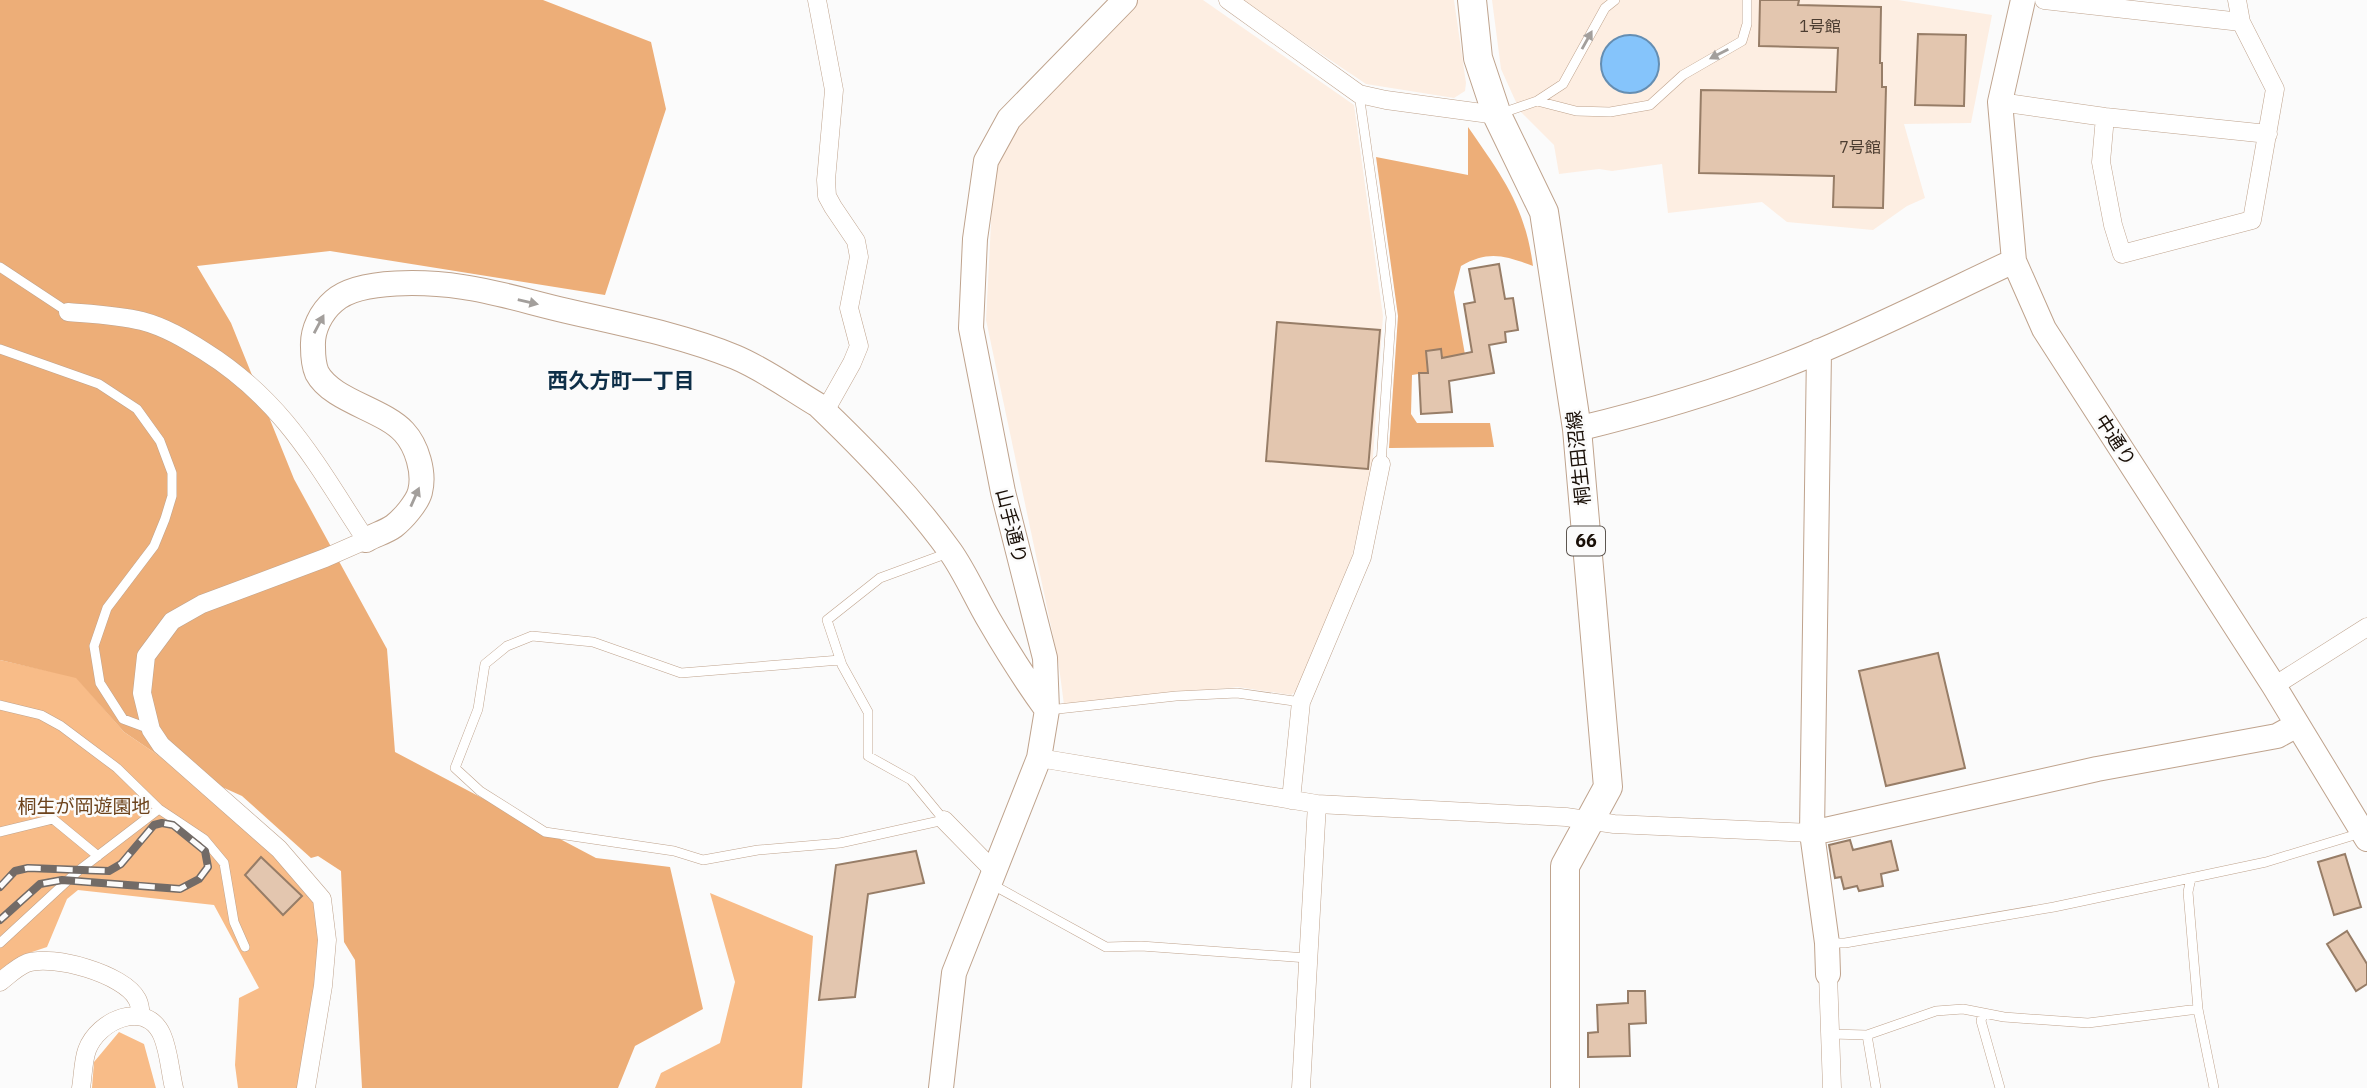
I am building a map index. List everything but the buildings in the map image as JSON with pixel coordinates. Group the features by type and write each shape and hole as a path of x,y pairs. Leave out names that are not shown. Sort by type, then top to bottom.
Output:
{"main road":[{"name":"桐生田沼線","path":"1472,0 1478,58 1497,115 1544,212 1577,429 1608,787 1565,866 1565,1088"}],"street":[{"path":"817,0 834,90 827,195 856,241 859,257 849,307 859,346 825,411"},
{"name":"山手通り","path":"941,1088 954,973 1039,758 1046,710 1045,657 1003,492 971,328 975,239 986,161 1009,119 1125,0"},
{"path":"1228,0 1359,94 1497,115"},
{"name":"中通り","path":"2023,0 2000,102 2014,261 2044,328 2274,687 2365,836"},
{"path":"2044,0 2241,22"},
{"path":"2105,117 2101,162 2113,225 2122,254 2252,220 2275,89 2241,22 2237,0"},
{"path":"2000,102 2105,117 2268,134"},
{"path":"1577,429 1645,413 1709,393 1819,351 2014,261"},
{"path":"306,1088 318,1024 326,952 322,899 279,849 161,744 151,730 142,693 146,656 172,621 202,604 325,558 394,526 420,493 417,452 405,433 331,388 317,373 313,335 333,302 349,291 374,285 462,286 693,341 738,359 778,381 825,411 895,484 950,552 1013,661 1046,710"},
{"path":"68,312 143,321 176,333 235,370 289,424 366,540"},
{"path":"1819,351 1812,833 1827,943 1832,1088"},
{"path":"1291,800 1301,702 1362,557 1381,464"},
{"path":"2274,687 2367,627"},
{"path":"1039,758 1317,804 1591,819 1615,824 1812,833 2097,769 2277,736 2297,725"},
{"path":"1301,1088 1317,804"},
{"path":"944,820 991,876"},
{"path":"0,982 16,968 29,962 68,963 124,985 137,997 141,1015"},
{"path":"81,1088 87,1050 99,1030 111,1021 141,1015 153,1022 162,1034 174,1088"}],"lane":[{"path":"1497,115 1537,101 1563,84 1605,8 1615,0"},
{"path":"1537,101 1576,111 1611,112 1650,105 1683,75 1742,41 1747,24 1747,0"},
{"path":"1359,94 1391,317 1381,464"},
{"path":"0,267 68,312"},
{"path":"0,349 99,384 137,409 160,441 172,473 172,496 165,519 154,546 107,608 94,646 100,683 123,719 151,730"},
{"path":"840,660 681,673 593,642 532,635 507,646 485,664 478,709 455,768 480,791 545,832 588,836 674,851 703,860 758,850 840,843 944,820 911,780 868,756 868,712 840,660 827,620 880,578 950,552"},
{"path":"1046,710 1176,696 1237,693 1301,702"},
{"path":"0,705 41,715 61,726 117,768 159,809 204,839 225,863 233,922 245,947"},
{"path":"0,943 98,856 159,809"},
{"path":"0,832 53,819 98,856"},
{"path":"1827,943 1845,943 2054,907 2266,862 2365,836"},
{"path":"991,876 1106,947 1141,946 1307,958"},
{"path":"2191,877 2189,892 2198,1009 2214,1088"},
{"path":"1831,1034 1867,1035 1936,1011 1963,1009 2004,1017 2088,1023 2198,1009"},
{"path":"1983,1013 1981,1021 2000,1088"},
{"path":"1867,1035 1876,1088"}],"shaded area":[{"path":"0,0 543,0 651,42 666,109 605,295 330,251 197,266 231,323 294,479 387,649 395,752 596,858 670,867 703,1009 635,1046 618,1088 362,1088 355,960 344,942 341,871 318,856 311,858 242,796 171,764 124,732 76,678 0,660"},
{"path":"1136,0 1203,0 1354,105 1383,316 1372,470 1352,556 1298,690 1291,695 1238,687 1064,705 1058,659 986,320 994,166 1016,127"},
{"path":"1241,0 1454,0 1465,91 1454,98 1366,84"},
{"path":"1492,0 1898,0 1992,15 1971,123 1904,124 1925,198 1907,206 1873,230 1787,222 1762,202 1668,213 1662,164 1612,171 1599,169 1559,174 1554,145 1520,111 1501,69"},
{"path":"1468,127 1501,177 1518,209 1533,266 1489,256 1461,266 1454,292 1467,366 1412,375 1411,414 1417,423 1490,423 1494,447 1389,448 1398,316 1376,157 1468,175"}],"green space":[{"name":"桐生が岡遊園地","path":"0,660 76,677 124,732 171,764 258,839 316,901 321,946 299,1088 238,1088 235,1065 239,998 259,988 214,905 78,890 67,899 47,947 23,955 0,973"},
{"path":"710,893 813,936 802,1088 655,1088 661,1073 720,1043 735,982"},
{"path":"119,1032 144,1044 156,1088 92,1088 94,1062"}],"water":[{"path":"1624,35 1636,35 1651,43 1659,58 1659,70 1651,85 1636,93 1624,93 1609,85 1601,70 1601,58 1609,43"}],"railway":[{"path":"0,887 15,871 28,868 109,871 121,864 154,825 162,823 173,825 205,851 208,867 199,879 180,889 62,880 40,884 0,920"}],"district":[{"name":"西久方町一丁目","path":"621,381"}]}
